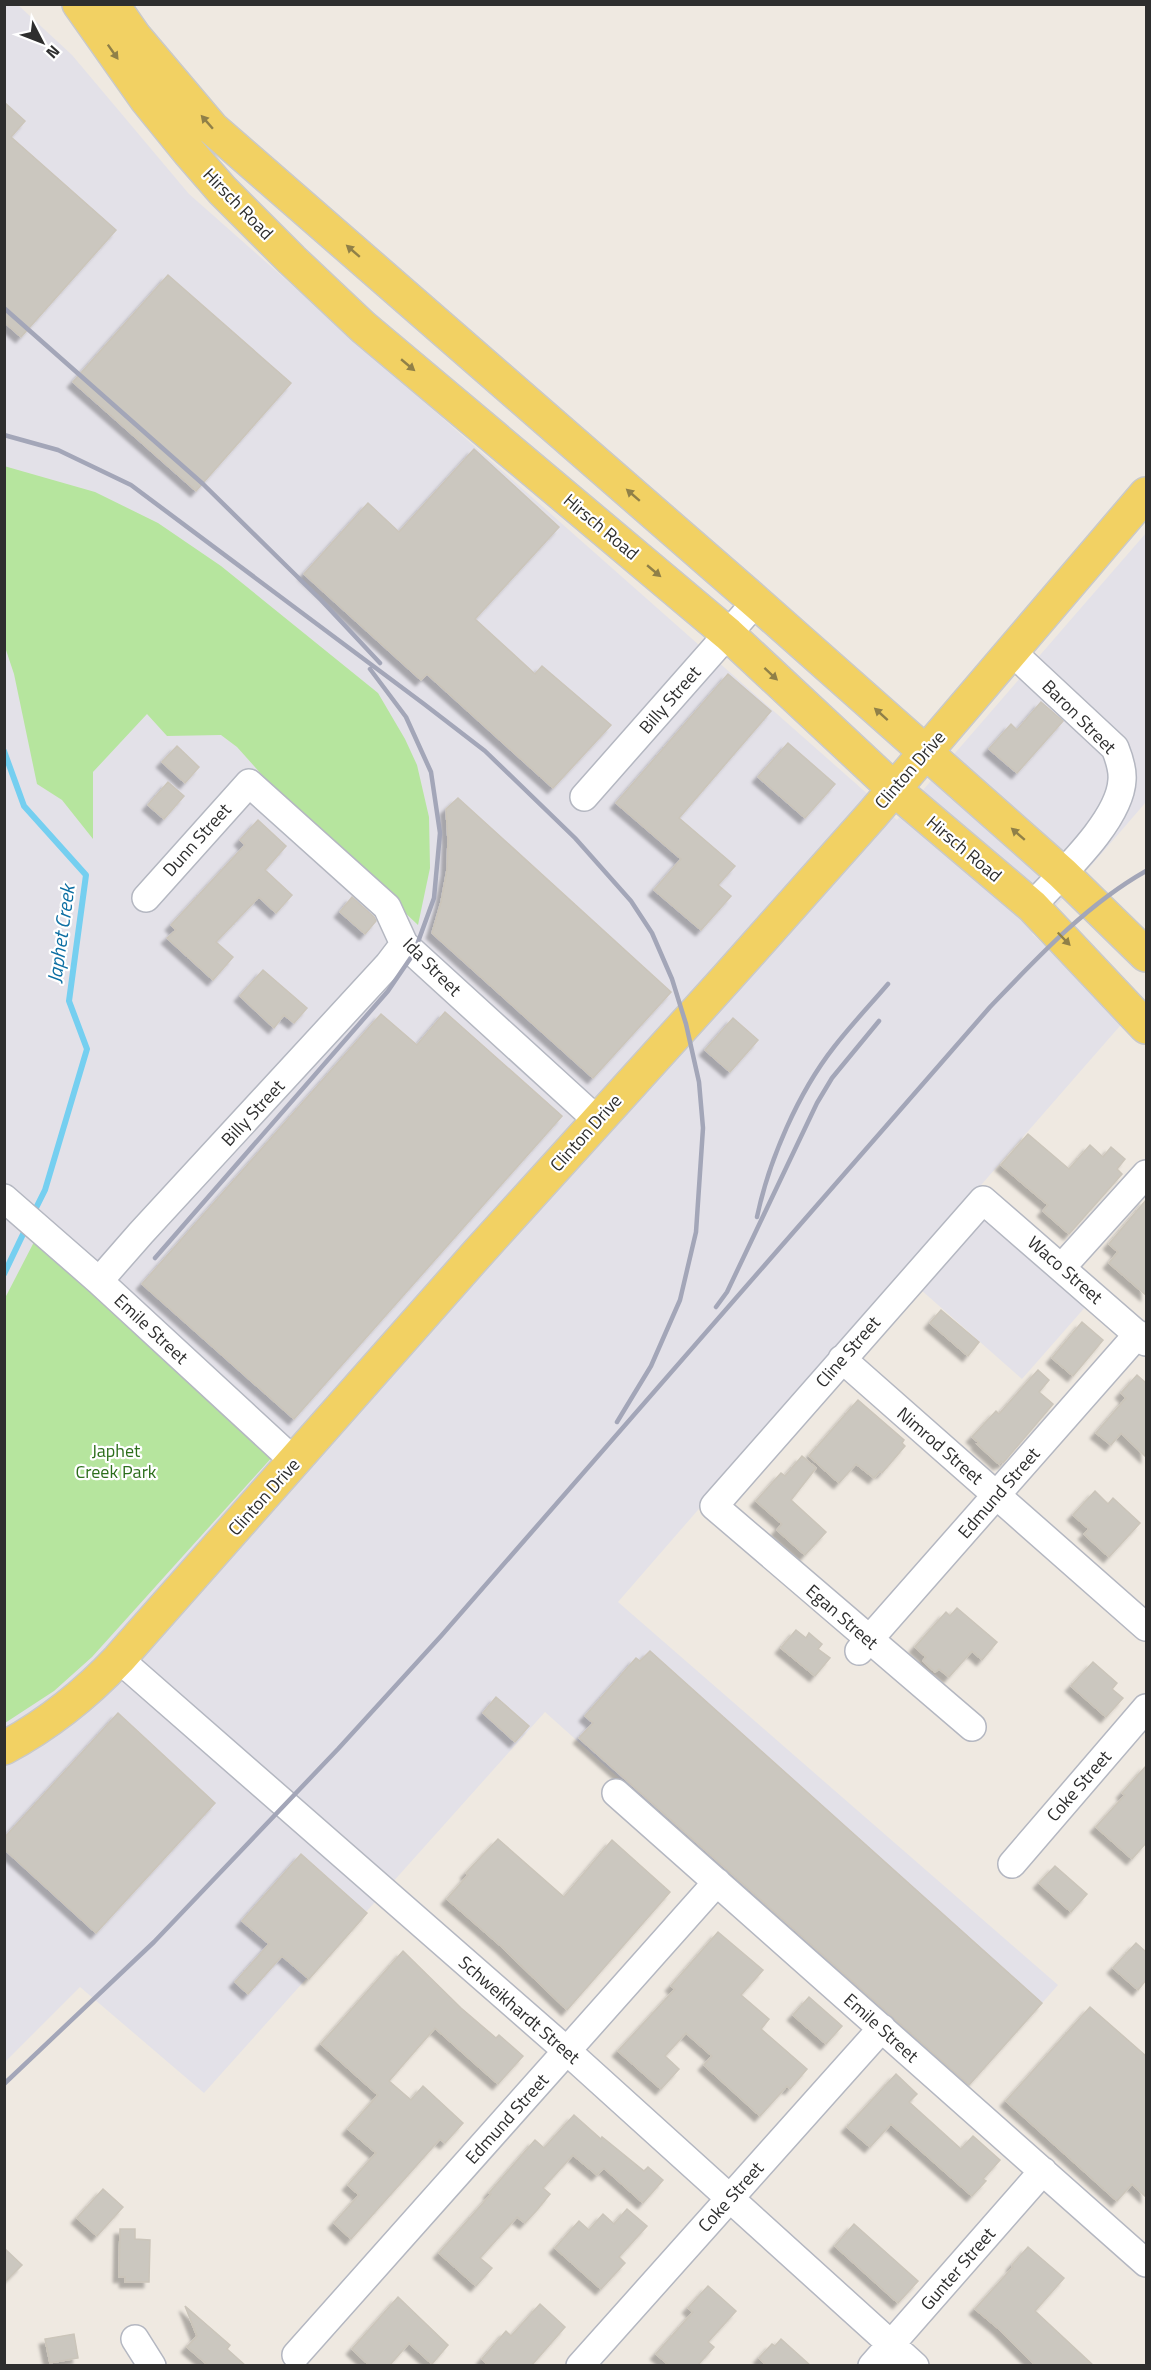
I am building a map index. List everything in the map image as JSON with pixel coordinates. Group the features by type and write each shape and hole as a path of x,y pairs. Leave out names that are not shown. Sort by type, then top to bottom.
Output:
{"main road":[{"name":"Hirsch Road","path":"79,4 146,99 189,152 222,190 292,260 363,327 728,634 894,789 1032,906 1146,1027"},
{"name":"Hirsch Road","path":"112,4 135,37 212,128 756,602 1062,873 1146,955"},
{"name":"Clinton Drive","path":"4,1748 32,1733 77,1699 119,1659 894,789 1146,494"}],"street":[{"name":"Billy Street","path":"584,797 756,602"},
{"name":"Baron Street","path":"1012,652 1115,748 1121,764 1122,780 1118,801 1107,822 1032,906"},
{"name":"Dunn Street","path":"146,898 249,783"},
{"name":"Ida Street","path":"249,783 387,907 404,944 597,1120"},
{"name":"Billy Street","path":"93,1276 141,1233 372,982 404,944"},
{"path":"1062,1267 1146,1174"},
{"name":"Emile Street","path":"4,1198 93,1276 295,1462"},
{"name":"Waco Street","path":"983,1200 1142,1338"},
{"name":"Cline Street","path":"714,1506 983,1200"},
{"name":"Edmund Street","path":"864,1646 1142,1338"},
{"name":"Nimrod Street","path":"842,1359 1146,1628"},
{"name":"Egan Street","path":"714,1506 864,1646 972,1727"},
{"name":"Schweikhardt Street","path":"119,1659 567,2051 915,2366"},
{"name":"Coke Street","path":"1012,1864 1146,1708"},
{"name":"Emile Street","path":"616,1793 1146,2263"},
{"name":"Edmund Street","path":"296,2355 717,1882"},
{"name":"Coke Street","path":"580,2366 882,2028"},
{"name":"Gunter Street","path":"872,2366 1043,2172"},
{"path":"135,2340 152,2366"}],"shaded area":[{"path":"17,4 72,55 189,194 897,820 1146,533 1146,802 1032,934 1126,1019 968,1200 1087,1305 1022,1379 903,1274 618,1602 1058,1985 966,2089 545,1712 204,2093 80,1987 5,2062 4,5"}],"green space":[{"path":"4,466 95,492 158,523 221,566 378,693 405,739 417,765 429,817 430,868 418,925 281,796 237,747 221,735 167,736 147,714 93,772 93,839 62,800 37,784 14,674 5,647"},
{"name":"Japhet Creek Park","path":"34,1242 84,1283 274,1455 92,1657 54,1691 5,1723 4,1300"}],"building":[{"path":"4,102 25,121 11,137 116,230 21,337 4,322"},
{"path":"168,275 291,383 196,491 73,382"},
{"path":"474,449 559,527 475,619 535,674 542,666 611,725 553,788 427,674 421,680 304,574 368,503 399,532"},
{"path":"728,674 771,711 679,818 735,866 718,885 731,896 701,930 654,890 681,859 616,803"},
{"path":"1041,702 1063,721 1017,773 989,749 1011,724 1017,730"},
{"path":"788,743 835,784 805,818 758,777"},
{"path":"177,746 199,767 185,783 162,762"},
{"path":"168,782 184,796 164,819 148,805"},
{"path":"458,798 671,992 593,1078 432,933 447,870 446,809"},
{"path":"258,820 286,846 265,870 292,895 276,913 259,897 216,942 233,957 213,980 167,938 176,930 171,925 245,845 240,840"},
{"path":"352,897 376,921 365,934 340,912"},
{"path":"263,970 307,1008 294,1023 284,1015 274,1028 240,996"},
{"path":"445,1012 562,1116 294,1419 142,1284 381,1014 417,1045"},
{"path":"733,1018 758,1040 730,1072 705,1050"},
{"path":"1028,1134 1069,1169 1090,1145 1103,1157 1111,1147 1125,1159 1117,1169 1122,1174 1069,1234 1043,1211 1048,1205 1001,1165"},
{"path":"1146,1200 1146,1295 1109,1263 1118,1252 1109,1244"},
{"path":"941,1310 979,1342 968,1356 930,1323"},
{"path":"1082,1322 1103,1340 1073,1376 1052,1358"},
{"path":"1038,1370 1049,1380 1039,1392 1053,1404 1003,1463 1001,1461 999,1464 972,1437 996,1411 999,1414"},
{"path":"1137,1375 1146,1383 1146,1457 1121,1433 1111,1445 1096,1433 1126,1398 1121,1393"},
{"path":"858,1400 904,1440 902,1443 905,1446 882,1473 880,1471 874,1478 856,1464 839,1483 809,1456"},
{"path":"802,1456 816,1468 791,1500 826,1532 805,1555 777,1530 782,1524 756,1501 781,1473 785,1476"},
{"path":"1095,1491 1108,1504 1113,1498 1140,1523 1109,1557 1084,1534 1089,1529 1073,1515"},
{"path":"957,1608 997,1642 982,1660 972,1651 949,1677 939,1669 935,1672 923,1661 926,1657 915,1647 946,1612 950,1616"},
{"path":"796,1630 806,1638 809,1633 822,1644 818,1649 830,1658 815,1676 781,1648"},
{"path":"650,1651 1042,2003 969,2085 579,1738 593,1723 585,1716 636,1658 640,1661"},
{"path":"1093,1662 1117,1683 1112,1689 1123,1698 1106,1717 1071,1686"},
{"path":"496,1697 529,1726 515,1742 483,1713"},
{"path":"118,1713 215,1803 96,1933 4,1849 4,1838"},
{"path":"1146,1766 1146,1843 1132,1859 1096,1827 1125,1795 1122,1793"},
{"path":"498,1839 564,1897 612,1840 670,1892 567,2010 502,1947 447,1899 468,1875 466,1873"},
{"path":"301,1854 367,1913 309,1979 282,1956 248,1994 235,1982 269,1944 242,1921"},
{"path":"1055,1866 1087,1894 1071,1912 1039,1883"},
{"path":"718,1932 763,1970 741,1995 769,2019 761,2029 807,2069 790,2089 787,2086 760,2116 704,2065 712,2056 686,2033 665,2056 679,2069 661,2089 618,2051 675,1989 671,1986"},
{"path":"1136,1943 1146,1952 1146,1980 1138,1990 1113,1968"},
{"path":"403,1951 461,2008 496,2038 499,2035 523,2056 498,2084 435,2028 389,2081 411,2100 423,2086 463,2123 445,2143 440,2139 351,2239 334,2223 359,2195 348,2185 376,2153 348,2129 378,2095 321,2044"},
{"path":"809,1997 842,2026 826,2044 793,2015"},
{"path":"1090,2007 1146,2056 1146,2197 1132,2184 1117,2201 1006,2101"},
{"path":"896,2074 917,2094 909,2102 961,2149 973,2136 1000,2160 983,2179 986,2181 972,2196 891,2124 870,2147 847,2127"},
{"path":"574,2115 601,2139 602,2137 644,2171 648,2167 663,2180 643,2203 604,2168 597,2175 573,2155 543,2188 550,2194 537,2210 525,2223 517,2217 480,2258 492,2268 476,2286 439,2253 535,2140 544,2148"},
{"path":"103,2189 123,2207 97,2236 77,2218"},
{"path":"627,2209 647,2226 619,2257 625,2263 601,2289 555,2248 579,2221 589,2230 603,2214 614,2224"},
{"path":"854,2224 918,2281 898,2303 835,2246"},
{"path":"120,2229 135,2229 135,2239 150,2240 149,2282 125,2282 125,2277 119,2277"},
{"path":"1028,2247 1064,2278 1035,2311 1094,2366 1036,2366 975,2309"},
{"path":"4,2248 22,2265 4,2283"},
{"path":"708,2286 736,2311 708,2342 714,2347 697,2366 670,2366 656,2354 693,2312 688,2308"},
{"path":"398,2297 448,2345 432,2364 409,2343 389,2366 370,2366 352,2349"},
{"path":"540,2304 565,2327 531,2366 489,2366 482,2359 506,2331 511,2336"},
{"path":"185,2306 230,2345 227,2349 246,2366 209,2366 187,2347 197,2336"},
{"path":"74,2334 78,2358 50,2363 45,2339"},
{"path":"781,2339 811,2366 767,2366 759,2358 772,2344 775,2346"}],"waterway":[{"name":"Japhet Creek","path":"4,751 24,806 86,875 69,1001 87,1049 45,1190 33,1214"},
{"name":"Japhet Creek","path":"4,1274 26,1228"}],"railway":[{"path":"4,308 203,484 321,600 380,663"},
{"path":"4,435 58,450 131,485 424,704 485,751 575,838 631,901 652,933 672,979 686,1024 699,1082 703,1128 696,1232 680,1300 651,1366 617,1422"},
{"path":"155,1258 388,991 414,953 434,898 440,833 431,772 406,717 370,669"},
{"path":"4,2084 154,1942 338,1749 441,1636 990,1007 1083,916 1146,871"},
{"path":"757,1217 777,1150 808,1085 834,1047 888,984"},
{"path":"716,1307 727,1292 817,1103 832,1078 879,1021"}]}
